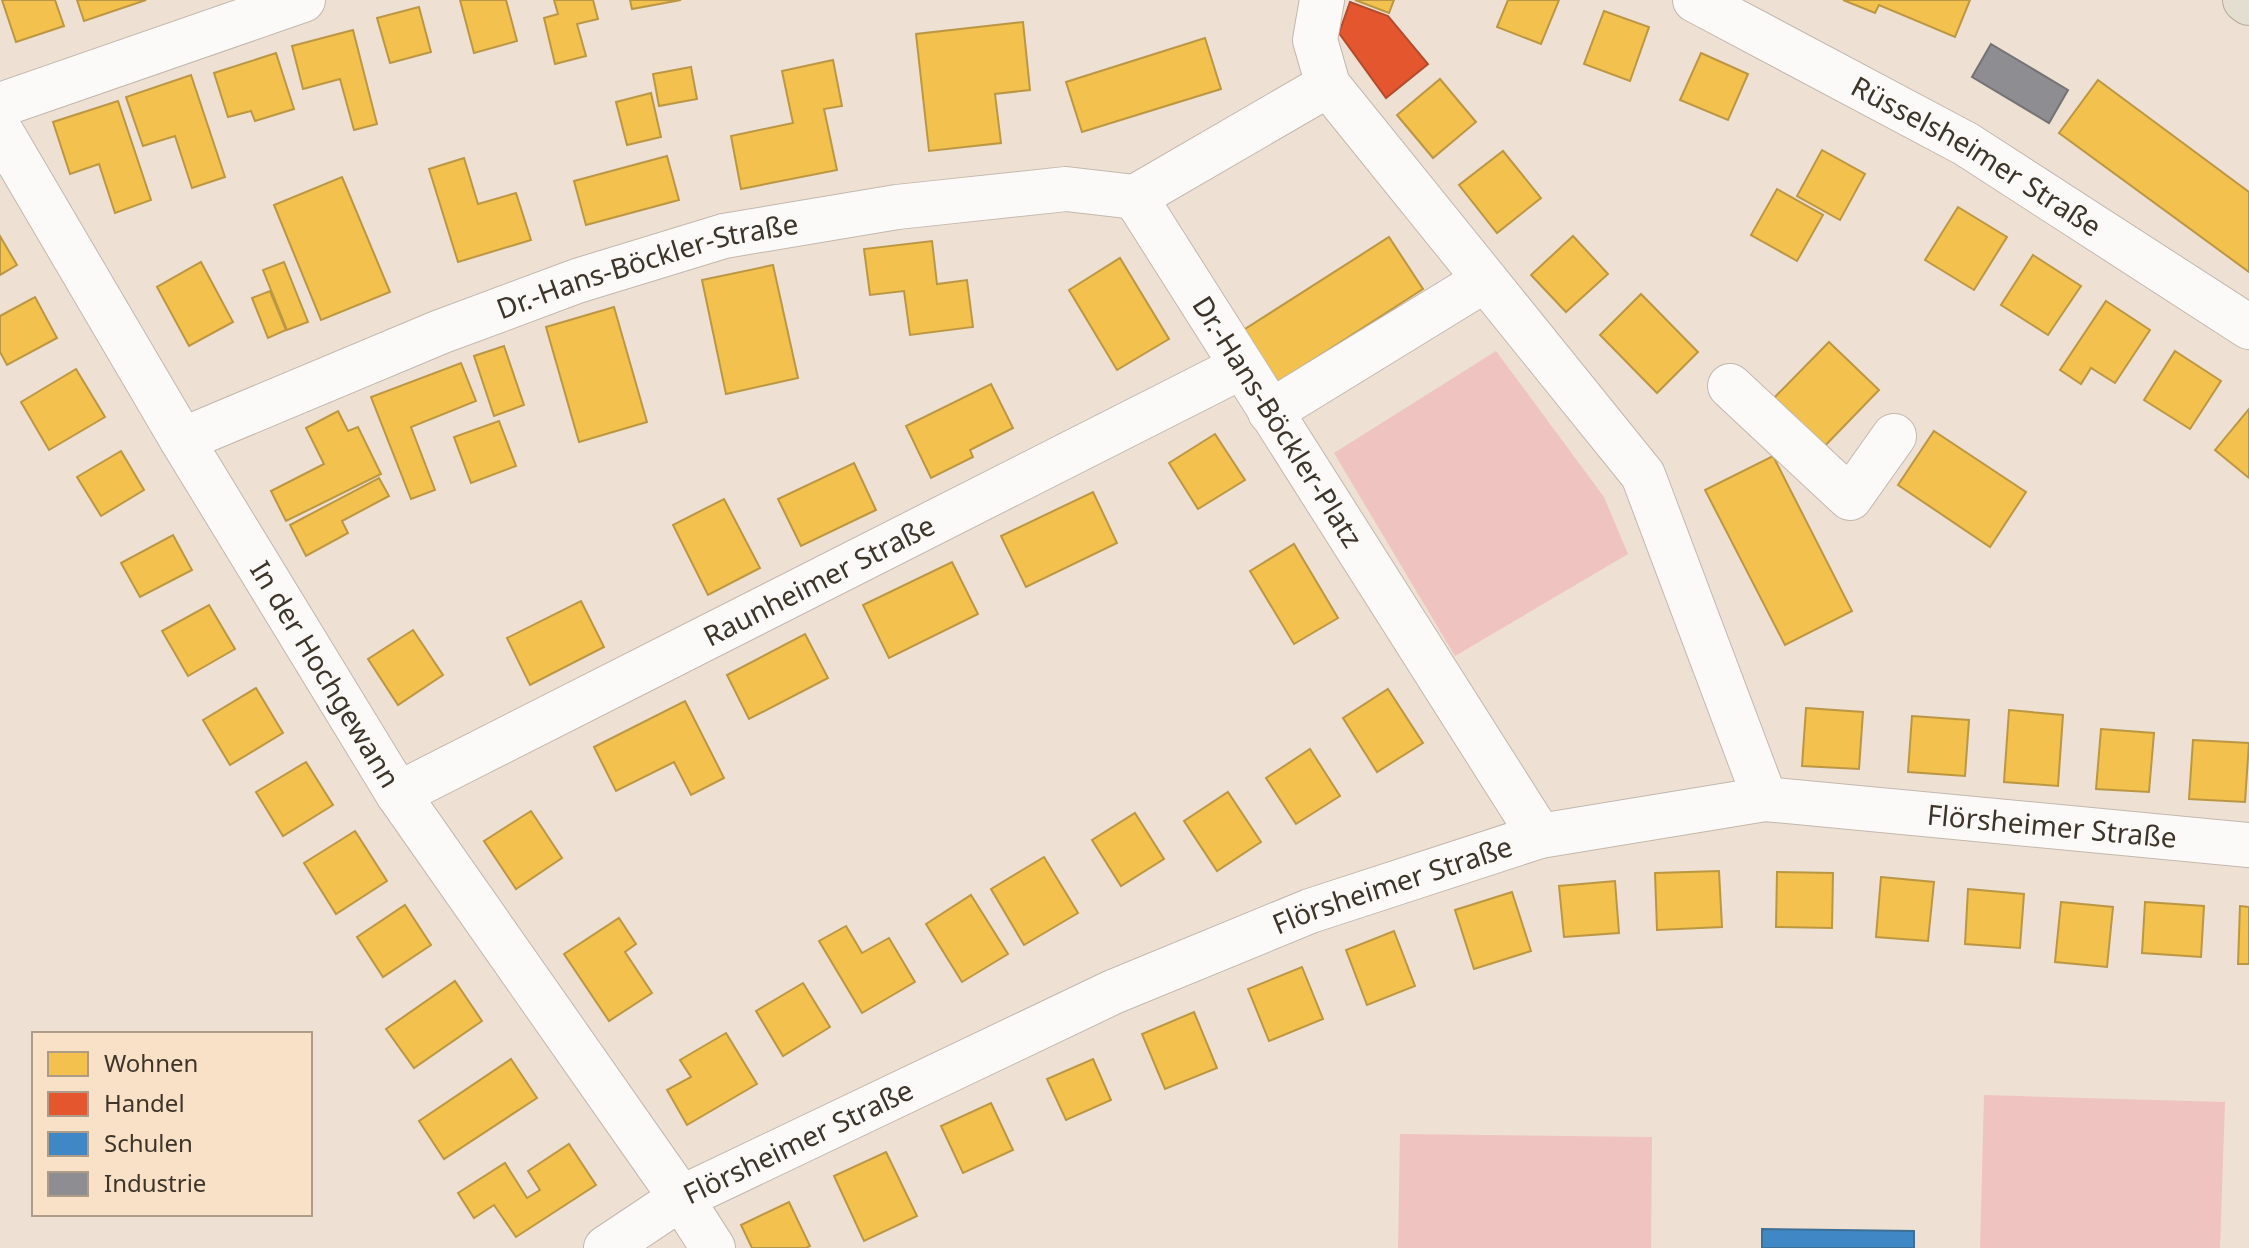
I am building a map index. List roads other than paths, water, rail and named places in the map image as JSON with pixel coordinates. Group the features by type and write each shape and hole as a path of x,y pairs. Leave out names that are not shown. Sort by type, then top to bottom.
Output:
{"street":[{"path":"0,105 303,0"},
{"path":"1322,0 1315,40 1328,85 1643,475 1765,799"},
{"name":"Rüsselsheimer Straße","path":"1695,0 1966,144 2249,327"},
{"path":"1135,197 1328,85"},
{"name":"In der Hochgewann","path":"0,130 182,440 398,794 713,1248"},
{"name":"Dr.-Hans-Böckler-Straße","path":"182,440 454,326 577,281 724,236 897,207 1066,189 1135,197"},
{"name":"Dr.-Hans-Böckler-Platz","path":"1135,197 1540,836"},
{"path":"1270,412 1485,280"},
{"name":"Raunheimer Straße","path":"398,794 1241,367"},
{"path":"1730,386 1850,498 1894,436"},
{"name":"Flörsheimer Straße","path":"606,1248 681,1198 1113,992 1310,911 1540,836 1765,799 2249,845"}]}
